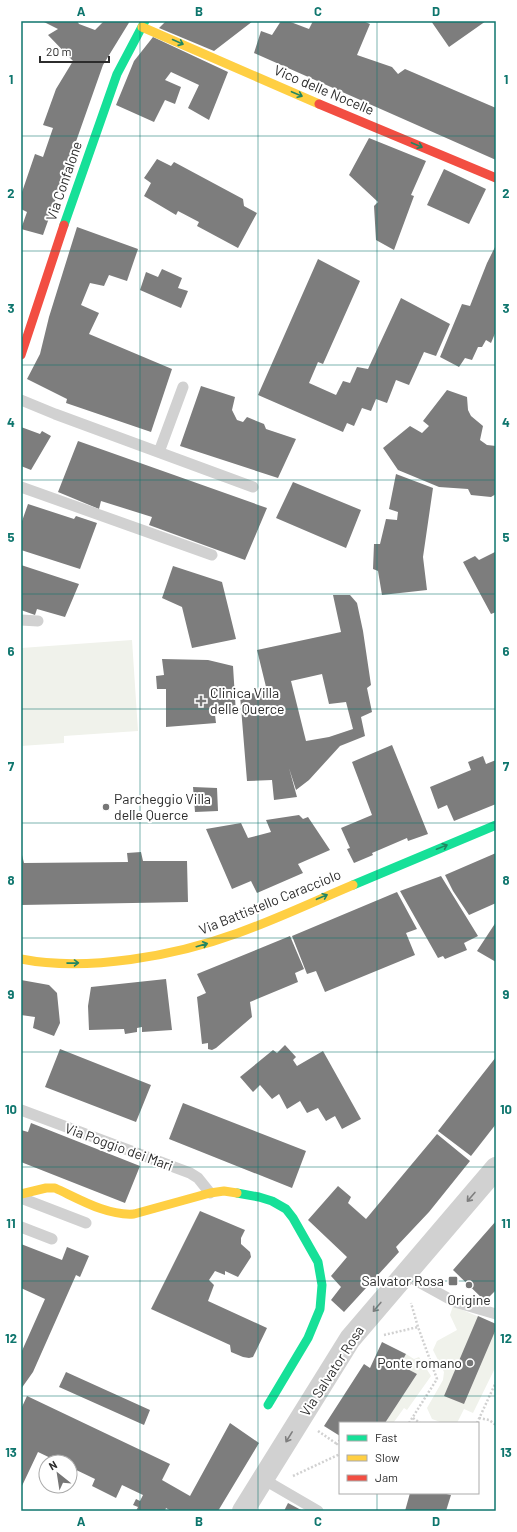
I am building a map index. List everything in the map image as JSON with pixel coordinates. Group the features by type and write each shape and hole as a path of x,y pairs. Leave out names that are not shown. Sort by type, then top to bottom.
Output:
{"street":[{"name":"Vico delle Nocelle","path":"143,24 295,94 496,178"},
{"name":"Via Confalone","path":"21,354 42,289 117,74 143,24"},
{"name":"Via Battistello Caracciolo","path":"21,959 34,962 56,963 104,962 134,959 174,952 205,944 239,933 496,825"},
{"name":"Via Salvator Rosa","path":"244,1511 350,1339 496,1168"},
{"path":"21,1194 46,1188 56,1188 112,1213 123,1215 134,1214 210,1193 231,1191 278,1203 286,1209 293,1218 318,1262 322,1285 320,1309 308,1338 268,1405"}],"lane":[{"path":"158,452 183,387"},
{"path":"21,400 253,487"},
{"path":"21,487 212,555"},
{"path":"21,620 38,621"},
{"name":"Via Poggio dei Mari","path":"21,1110 190,1174 198,1178 210,1193"},
{"path":"21,1198 86,1224"},
{"path":"21,1227 52,1239"},
{"path":"413,1265 415,1280 455,1302 496,1314"},
{"path":"263,1479 318,1511"}],"path":[{"path":"410,1304 438,1379 410,1422"},
{"path":"380,1336 418,1328"},
{"path":"477,1422 496,1382"},
{"path":"412,1418 418,1422"},
{"path":"479,1418 489,1420 496,1425"},
{"path":"302,1472 339,1454"}],"shaded area":[{"path":"132,640 138,731 64,736 64,743 21,746 21,648"},
{"path":"453,1306 496,1324 496,1366 473,1413 464,1409 458,1422 440,1422 432,1419 427,1408 443,1380 444,1372 433,1350 437,1341 457,1330 450,1315"},
{"path":"406,1354 414,1359 419,1357 431,1376 407,1410 404,1408 394,1422 386,1422 417,1374 400,1365"}],"building":[{"path":"42,21 77,21 79,24 95,30 104,21 130,21 103,65 43,235 21,229 27,212 21,209 21,195 35,154 43,157 53,128 43,125 56,89 73,61 48,35 58,29"},
{"path":"166,21 253,21 214,51 159,28"},
{"path":"281,21 288,21 309,29 313,21 363,21 370,24 357,55 392,67 398,74 405,69 496,108 496,160 254,53 261,31 272,35"},
{"path":"431,21 486,21 449,47"},
{"path":"153,37 228,72 209,120 188,108 199,85 171,72 165,80 181,87 175,104 165,100 154,122 116,105 134,61"},
{"path":"369,138 426,161 411,195 414,196 394,250 376,240 374,206 378,202 349,175"},
{"path":"157,159 171,166 174,162 243,199 244,206 257,213 238,248 197,226 199,222 178,211 176,215 144,196 151,183 144,178"},
{"path":"444,169 486,189 469,224 427,205"},
{"path":"77,227 138,249 127,281 109,275 104,286 90,283 81,305 99,313 89,334 172,369 151,432 66,403 67,399 27,379 40,354 49,317"},
{"path":"496,245 496,331 491,343 486,340 482,347 478,347 472,360 465,358 459,367 440,357 462,304 470,306 487,263"},
{"path":"318,259 360,281 323,364 318,362 309,383 336,395 343,381 350,383 357,367 368,369 401,298 450,324 436,356 424,352 409,385 396,380 387,403 376,399 371,411 362,408 354,426 347,423 343,432 258,395"},
{"path":"162,269 182,278 178,288 188,291 181,308 140,290 146,272 158,277"},
{"path":"201,386 235,397 232,410 237,420 243,422 247,417 264,424 266,429 296,439 278,478 180,446"},
{"path":"447,390 467,397 468,410 471,416 483,426 480,440 487,445 496,446 496,494 491,497 471,495 468,489 439,487 398,470 383,448 410,426 422,433 429,426 423,421"},
{"path":"21,427 40,434 42,431 51,436 31,470 21,466"},
{"path":"78,441 267,508 245,560 149,525 152,517 101,501 99,509 58,492"},
{"path":"396,474 433,488 423,557 427,590 382,595 378,571 373,569 374,544 380,544 386,519 397,520 398,512 389,509"},
{"path":"293,482 361,510 346,548 276,518"},
{"path":"28,504 74,519 76,516 97,523 80,569 21,550 21,524"},
{"path":"495,552 496,612 491,614 463,562 475,556 479,560"},
{"path":"21,565 79,584 65,617 37,609 35,615 21,610"},
{"path":"173,566 222,582 236,639 192,648 182,607 162,598"},
{"path":"333,595 350,595 357,603 363,631 371,685 367,688 372,712 361,717 365,736 340,746 309,780 296,790 289,768 297,797 274,800 272,780 247,781 240,695 267,691 257,650 341,632","holes":["322,674 329,704 346,702 353,729 329,737 306,741 291,681"]},
{"name":"Clinica Villa delle Querce","path":"162,659 208,660 233,666 236,714 215,715 216,723 166,727 166,689 157,689 156,676 164,675"},
{"path":"392,745 428,834 408,841 407,838 372,853 373,855 354,863 347,849 350,848 341,828 372,815 352,762"},
{"path":"483,756 486,764 496,760 496,804 454,821 447,805 438,809 430,787 471,770 468,762"},
{"path":"193,787 217,788 218,811 195,812"},
{"path":"299,815 303,819 308,817 330,850 298,864 303,873 257,893 251,881 232,889 206,829 241,823 248,838 271,832 266,820"},
{"path":"141,852 143,861 187,861 188,902 21,905 21,855 24,863 128,862 127,853"},
{"path":"496,853 496,903 469,915 453,891 445,875"},
{"path":"441,876 478,936 464,943 467,950 445,959 443,956 438,958 400,891"},
{"path":"397,892 417,929 406,933 415,955 325,992 316,971 307,974 292,936"},
{"path":"496,922 496,962 477,951"},
{"path":"290,936 304,969 295,973 298,982 250,1002 252,1017 216,1048 212,1050 208,1049 208,1043 202,1044 197,997 206,993 197,974"},
{"path":"166,979 172,1030 142,1032 142,1027 137,1028 137,1032 125,1034 124,1029 89,1030 88,1006 91,987"},
{"path":"21,980 49,985 57,993 60,1023 54,1036 33,1028 35,1017 21,1015"},
{"path":"285,1045 296,1057 293,1060 297,1066 323,1051 361,1119 342,1129 335,1116 326,1121 318,1108 307,1113 300,1101 287,1109 279,1094 272,1099 260,1085 253,1092 240,1077 273,1050 277,1053"},
{"path":"60,1049 151,1085 136,1122 45,1087"},
{"path":"496,1057 496,1124 471,1156 438,1131"},
{"path":"183,1103 306,1151 292,1188 169,1139"},
{"path":"31,1123 140,1166 125,1203 21,1162 21,1130 28,1132"},
{"path":"437,1134 470,1161 429,1212 396,1247 399,1252 344,1312 331,1300 341,1287 331,1276 347,1257 308,1220 338,1186 351,1197 348,1203 366,1219"},
{"path":"200,1211 245,1230 241,1238 241,1244 250,1252 251,1257 238,1277 225,1271 225,1275 215,1271 209,1280 214,1285 208,1301 267,1328 253,1357 243,1357 231,1352 230,1345 151,1309"},
{"path":"496,1221 496,1290 485,1301 453,1270"},
{"path":"21,1244 62,1260 67,1247 89,1256 80,1277 76,1275 33,1372 21,1389 21,1353 45,1299 21,1288"},
{"name":"Ponte romano","path":"478,1316 496,1324 496,1329 464,1404 444,1396"},
{"path":"382,1342 406,1354 400,1365 417,1374 386,1422 339,1422 339,1435 324,1426 364,1364 370,1368"},
{"path":"66,1372 150,1410 144,1425 59,1387"},
{"path":"27,1396 170,1464 162,1480 190,1496 230,1423 259,1443 218,1511 171,1511 166,1508 165,1511 136,1511 138,1507 133,1505 136,1499 140,1501 143,1495 122,1485 116,1498 92,1486 95,1479 78,1471 78,1454 42,1454 38,1452 21,1488 21,1409"},
{"path":"410,1494 451,1495 446,1511 405,1511"},
{"path":"288,1503 303,1511 284,1511"}],"traffic: fast":[{"path":"64,225 117,74 145,21"},
{"path":"353,885 496,825"},
{"path":"237,1193 272,1201 286,1209 293,1218 318,1262 322,1285 320,1309 308,1338 268,1405"}],"traffic: slow":[{"path":"142,27 319,104"},
{"path":"21,959 47,963 102,963 131,960 187,949 253,928 353,885"},
{"path":"21,1194 46,1188 55,1188 103,1210 124,1214 134,1214 210,1193 224,1191 237,1193"}],"traffic: jam":[{"path":"319,104 496,178"},
{"path":"21,355 64,225"}],"place":[{"name":"Clinica Villa delle Querce","path":"201,701"},
{"name":"Parcheggio Villa delle Querce","path":"106,807"},
{"name":"Salvator Rosa","path":"453,1281"},
{"name":"Origine","path":"469,1285"},
{"name":"Ponte romano","path":"470,1363"}]}
